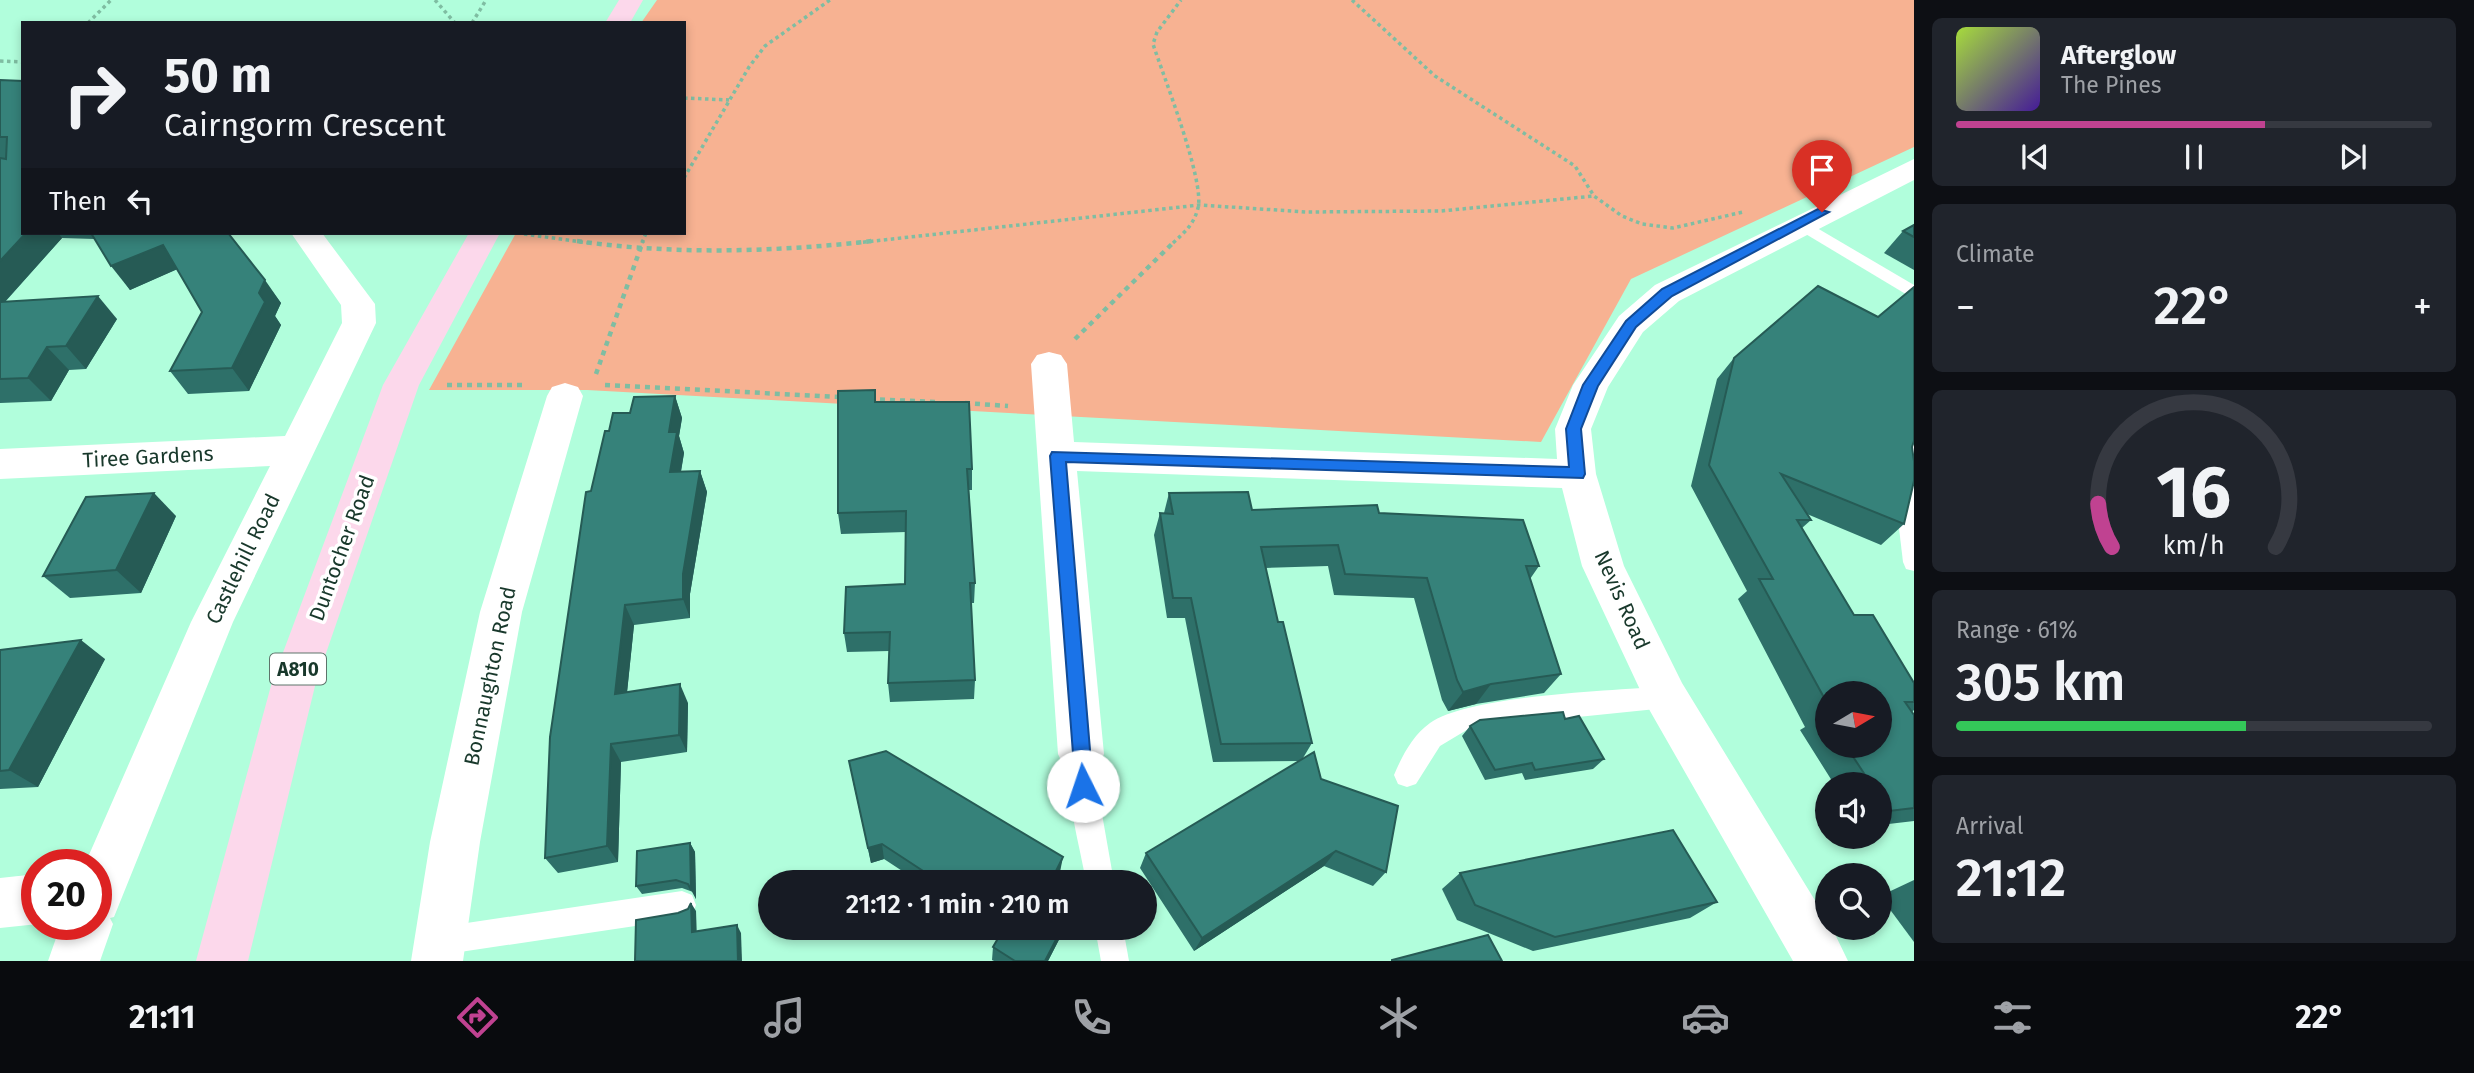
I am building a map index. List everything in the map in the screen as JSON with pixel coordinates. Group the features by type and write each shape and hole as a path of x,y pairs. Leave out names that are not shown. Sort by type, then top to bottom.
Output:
{"main road":[{"path":"618,21 631,0"},
{"name":"Duntocher Road","path":"222,961 294,682 401,385 483,235"}],"street":[{"name":"Nevis Road","path":"1822,961 1667,697 1603,566 1577,474 1573,429 1591,385 1631,324 1667,293 1797,224 1914,168"},
{"name":"Castlehill Road","path":"112,861 212,622 359,323 358,303 307,235"},
{"path":"1049,364 1081,754"},
{"name":"Bonnaughton Road","path":"438,951 455,842 501,612 551,390"},
{"name":"Tiree Gardens","path":"0,464 297,450"},
{"path":"1058,456 1577,474"},
{"path":"0,903 21,901"},
{"name":"Castlehill Road","path":"74,961 81,940"}],"lane":[{"path":"1797,224 1914,293"},
{"path":"1914,429 1902,469 1914,562"},
{"path":"1406,775 1428,737 1446,724 1470,717 1667,697"},
{"path":"1081,754 1083,786 1098,870"},
{"path":"438,951 682,905"},
{"path":"1111,940 1115,961"}],"path":[{"path":"90,21 111,0"},
{"path":"435,0 453,21"},
{"path":"473,21 486,0"},
{"path":"686,175 765,46 830,0"},
{"path":"1049,364 1191,226 1199,205 1195,176 1153,44 1157,32 1181,0"},
{"path":"1352,0 1435,76 1575,166 1594,196 1610,209 1642,224 1673,228 1749,211 1797,224"},
{"path":"0,61 21,62"},
{"path":"686,98 730,100"},
{"path":"527,235 637,250 813,248 1199,205 1307,212 1441,211 1594,196"},
{"path":"645,235 637,250 592,385 843,397"},
{"path":"401,385 551,390"},
{"path":"857,398 940,402"},
{"path":"954,403 1052,408"}],"shaded area":[{"path":"657,0 1914,0 1914,147 1631,279 1541,442 587,390 429,390 515,235 686,235 686,21 642,21"}],"building":[{"path":"0,80 21,81 21,235 24,235 0,261 0,158 6,159 7,137 0,137"},
{"path":"1914,225 1914,237 1903,231"},
{"path":"92,235 230,235 265,280 259,293 265,302 232,368 170,371 202,312 163,245 111,266"},
{"path":"1818,286 1878,317 1914,287 1914,481 1904,524 1781,474 1811,520 1797,520 1854,615 1873,615 1914,683 1914,702 1905,702 1914,715 1914,808 1892,811 1892,772 1863,772 1854,758 1892,758 1892,681 1815,681 1759,579 1773,579 1709,465 1734,358"},
{"path":"98,296 66,346 47,347 28,378 0,379 0,302"},
{"path":"875,390 875,402 969,402 972,469 967,469 975,583 970,583 975,680 888,683 890,632 844,633 846,587 905,584 906,511 838,513 838,391"},
{"path":"675,396 669,432 677,432 670,472 700,471 683,574 683,599 625,605 615,694 680,684 679,735 611,744 607,846 545,858 550,737 586,492 591,491 605,431 609,431 613,413 630,413 634,397"},
{"path":"1248,492 1252,510 1377,505 1379,513 1523,520 1539,566 1526,566 1561,674 1491,684 1463,692 1457,680 1427,578 1345,574 1338,545 1261,547 1278,622 1283,622 1312,743 1221,744 1191,598 1173,598 1160,513 1173,514 1169,493"},
{"path":"154,493 116,570 43,576 86,497"},
{"path":"81,640 9,770 0,771 0,650"},
{"path":"1563,712 1565,719 1579,716 1604,759 1535,770 1532,763 1495,770 1470,726 1480,720"},
{"path":"886,751 1063,857 1056,870 922,870 882,844 868,848 849,761"},
{"path":"1314,752 1321,779 1398,806 1386,872 1336,851 1202,938 1146,853"},
{"path":"1673,830 1717,902 1555,937 1475,905 1460,873"},
{"path":"690,843 691,890 688,884 676,880 636,886 637,851"},
{"path":"691,903 692,932 737,925 738,961 635,961 636,920 678,913 688,909"},
{"path":"1488,935 1502,961 1392,961 1392,960"},
{"path":"997,940 1056,940 1045,961 1015,961 993,947"}],"route":[{"path":"1083,786 1058,456 1577,474 1573,429 1591,385 1631,324 1667,293 1822,212"}]}
